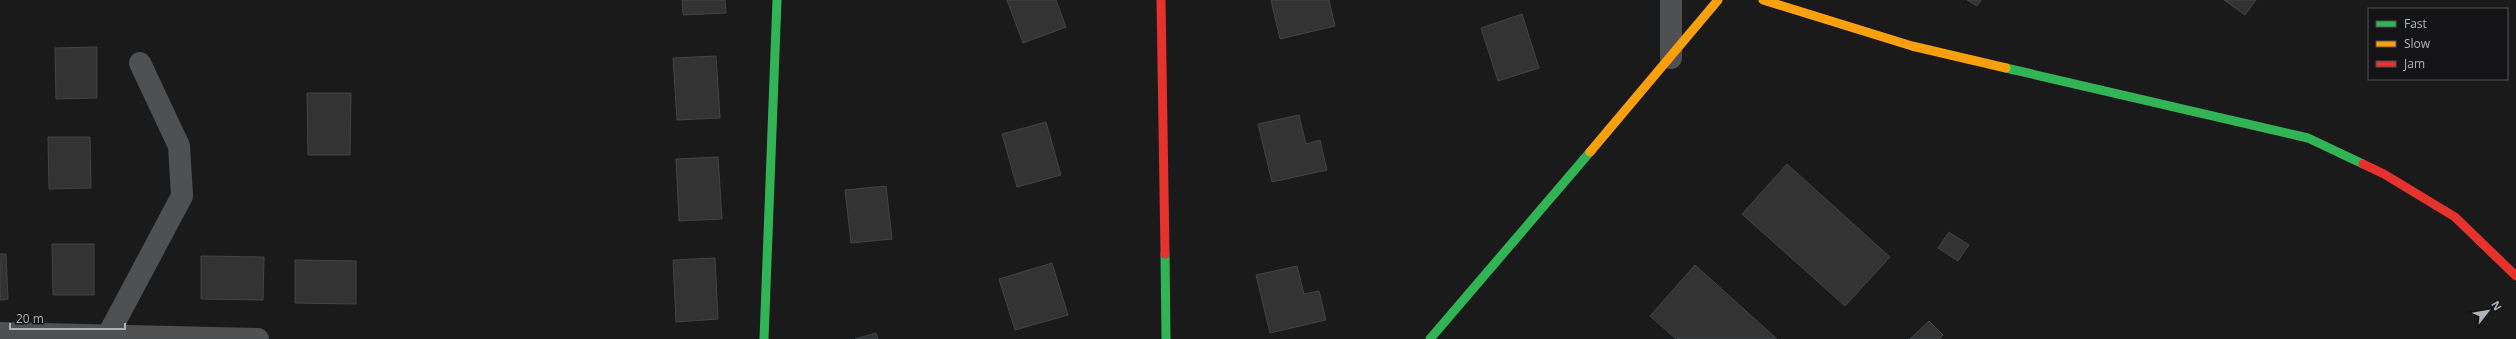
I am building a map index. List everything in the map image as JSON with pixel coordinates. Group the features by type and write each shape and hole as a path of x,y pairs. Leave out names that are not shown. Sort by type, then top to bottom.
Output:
{"street":[{"path":"764,339 777,0"},
{"path":"1161,0 1166,339"},
{"path":"1671,0 1671,58"},
{"path":"1430,339 1671,58 1718,0"},
{"path":"1763,0 1912,46 2308,138 2384,174 2455,217 2516,276"},
{"path":"108,335 182,196 179,146 140,63"},
{"path":"0,333 258,339"}],"building":[{"path":"682,0 725,0 726,13 683,15"},
{"path":"1007,0 1056,0 1066,27 1023,43"},
{"path":"1271,0 1329,0 1335,26 1280,39"},
{"path":"1967,0 1981,0 1977,6"},
{"path":"2224,0 2256,0 2245,15"},
{"path":"1522,14 1539,68 1498,81 1481,28"},
{"path":"97,47 97,98 56,99 55,48"},
{"path":"716,56 720,118 677,120 673,58"},
{"path":"307,93 351,93 350,155 308,155"},
{"path":"1299,115 1306,144 1320,140 1327,170 1272,182 1258,124"},
{"path":"1046,122 1061,175 1017,187 1002,134"},
{"path":"48,137 90,137 91,188 49,189"},
{"path":"718,157 722,219 679,221 676,159"},
{"path":"1787,164 1890,257 1845,306 1742,214"},
{"path":"886,186 892,239 851,243 845,190"},
{"path":"1949,232 1969,245 1958,261 1938,248"},
{"path":"52,244 94,244 94,295 53,295"},
{"path":"0,254 6,254 8,299 0,300"},
{"path":"201,256 264,257 263,300 201,299"},
{"path":"715,258 718,319 676,322 673,260"},
{"path":"295,260 356,261 356,304 295,303"},
{"path":"1052,263 1068,315 1015,330 999,279"},
{"path":"1695,265 1777,339 1676,339 1650,316"},
{"path":"1297,266 1304,294 1319,291 1326,320 1270,333 1256,275"},
{"path":"1929,321 1943,335 1939,339 1910,339"},
{"path":"876,333 878,339 855,339"}],"traffic: fast":[{"path":"764,339 777,0"},
{"path":"2006,68 2308,138 2363,164"},
{"path":"1430,339 1590,152"},
{"path":"1165,254 1166,339"}],"traffic: slow":[{"path":"1590,152 1718,0"},
{"path":"1763,0 1912,46 2006,68"}],"traffic: jam":[{"path":"1161,0 1165,254"},
{"path":"2363,164 2384,174 2455,217 2516,276"}]}
